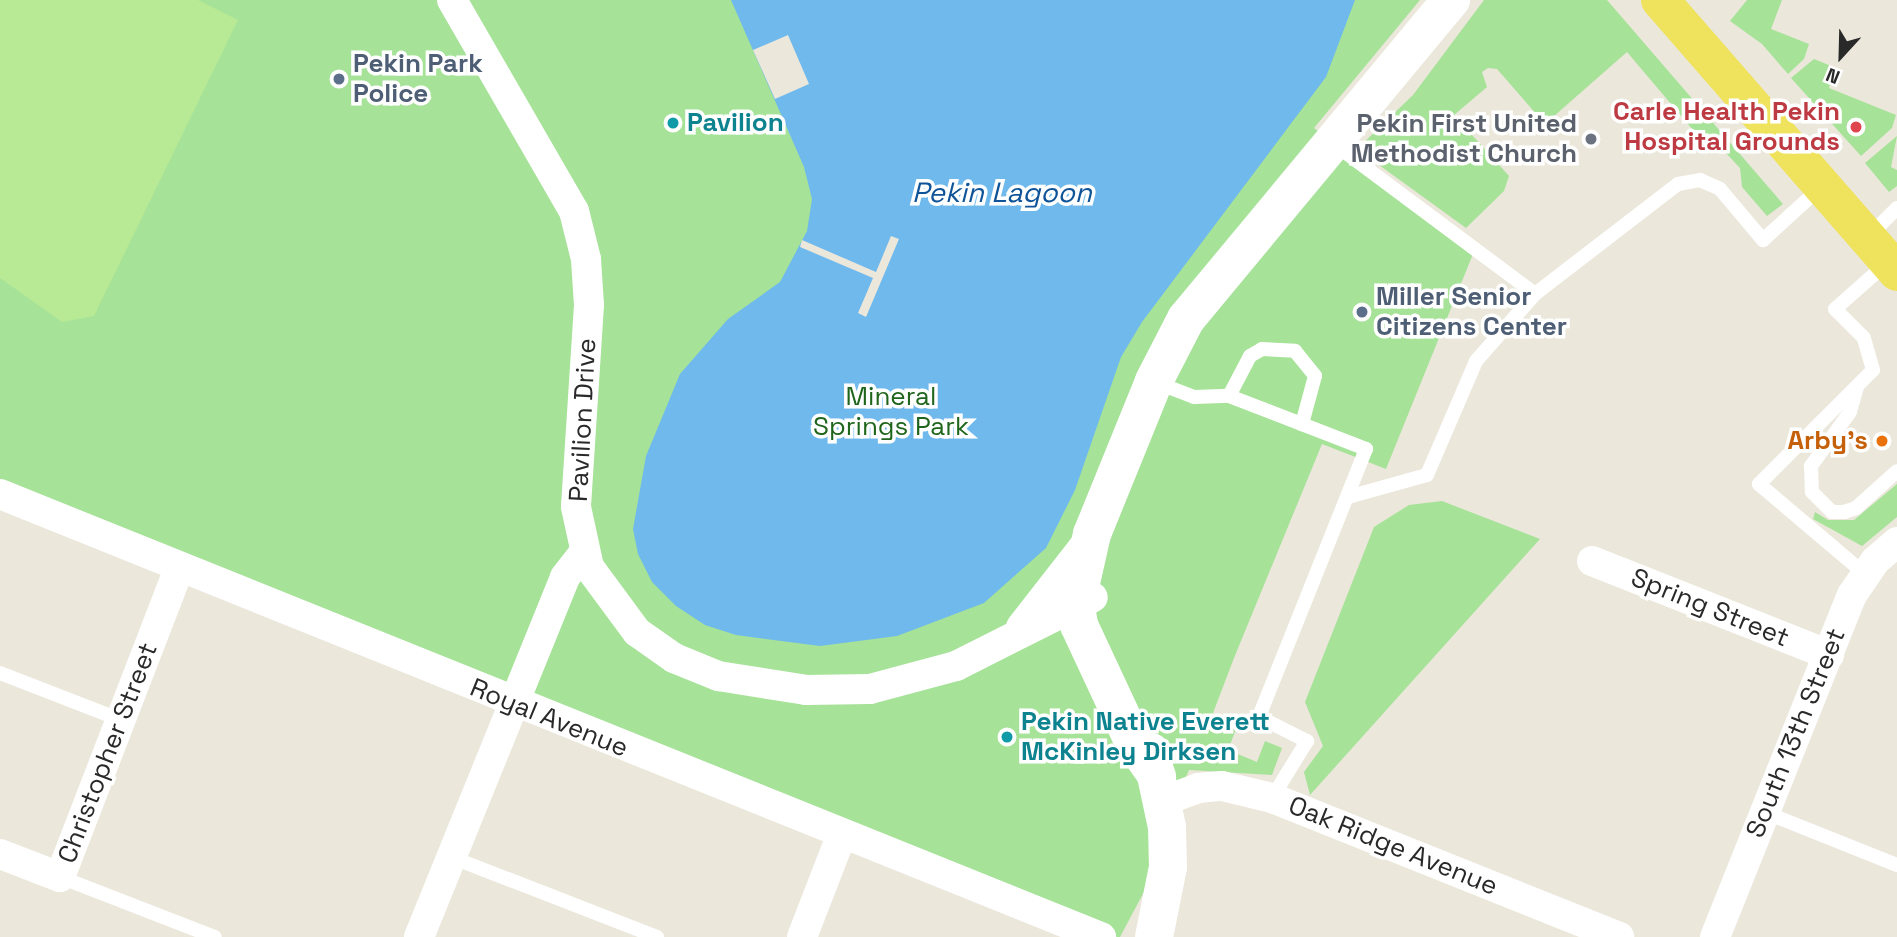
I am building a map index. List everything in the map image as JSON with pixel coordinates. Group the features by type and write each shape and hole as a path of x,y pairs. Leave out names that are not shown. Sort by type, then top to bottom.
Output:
{"main road":[{"path":"1154,937 1168,867 1160,788 1088,652 1085,601 1092,534 1128,452 1154,381 1174,339 1204,294 1333,144 1451,0"},
{"path":"1660,0 1884,257"},
{"path":"1085,601 1128,452"}],"street":[{"name":"Pavilion Drive","path":"452,0 574,211 586,259 589,305 576,478 584,553 598,584 637,632 674,658 718,677 806,690 870,689 927,677 1085,601"},
{"name":"Royal Avenue","path":"0,494 512,704 1090,935"},
{"name":"Pavilion Drive","path":"1008,639 1042,603 1092,534"},
{"name":"South 13th Street","path":"1714,937 1829,655 1865,574 1897,542"},
{"path":"419,937 565,577 584,553"},
{"name":"Spring Street","path":"1592,561 1829,655"},
{"name":"Christopher Street","path":"0,854 60,877 179,569"},
{"name":"Oak Ridge Avenue","path":"1160,788 1222,786 1272,798 1619,937"},
{"path":"802,937 842,834"}],"lane":[{"path":"1333,144 1535,294"},
{"path":"1348,497 1427,475 1476,361 1535,294 1678,184 1700,180 1720,189 1763,240 1822,187"},
{"path":"1865,574 1759,484 1873,370 1864,338 1835,309 1884,257 1897,208"},
{"path":"1229,396 1250,356 1262,349 1295,351 1315,376 1302,424"},
{"path":"1154,381 1194,397 1229,396 1366,449 1259,717 1307,741 1272,798"},
{"path":"1857,386 1850,412 1811,466 1812,492 1826,508 1844,512 1856,508 1897,471"},
{"path":"0,673 121,720"},
{"path":"1764,812 1897,865"},
{"path":"451,856 657,937"},
{"path":"60,877 215,937"}],"green space":[{"name":"Mineral Springs Park","path":"0,0 1420,0 1314,128 1475,249 1386,469 1322,444 1234,658 1213,713 1238,724 1228,750 1257,762 1265,741 1282,748 1272,775 1189,770 1150,863 1145,890 1120,937 1101,937 0,494"},
{"path":"0,0 198,0 238,20 94,316 62,322 0,278"},
{"path":"1484,0 1607,0 1783,204 1767,216 1742,187 1740,168 1709,135 1693,130 1627,52 1545,124 1497,69 1488,68 1482,72 1487,87 1454,115 1509,176 1504,191 1466,228 1357,149 1413,95"},
{"path":"1747,0 1782,0 1771,29 1809,44 1804,59 1788,74 1762,44 1730,21"},
{"path":"1814,59 1836,68 1829,88 1896,115 1892,128 1861,156 1791,78"},
{"path":"1897,136 1891,167 1897,170 1897,186 1889,192 1865,163"},
{"path":"1897,484 1897,517 1862,546 1813,519 1815,512 1828,520 1854,520"},
{"path":"1442,501 1540,539 1310,795 1304,772 1323,746 1305,702 1374,527 1409,505"}],"water":[{"name":"Pekin Lagoon","path":"731,0 1355,0 1326,77 1142,322 1121,357 1075,490 1046,548 984,603 897,636 820,646 736,635 705,625 676,606 652,582 638,554 633,529 646,456 680,374 728,319 780,282 807,231 812,199 804,167"}],"pier":[{"path":"788,35 809,84 775,99 753,50"},
{"path":"891,236 899,239 866,317 858,313 873,278 800,247 802,240 876,272"}],"place":[{"name":"Pekin Park Police","path":"339,79"},
{"name":"Pavilion","path":"673,123"},
{"name":"Carle Health Pekin Hospital Grounds","path":"1856,127"},
{"name":"Pekin First United Methodist Church","path":"1591,139"},
{"name":"Miller Senior Citizens Center","path":"1362,312"},
{"name":"Arby's","path":"1882,441"},
{"name":"Pekin Native Everett McKinley Dirksen","path":"1007,737"}]}
